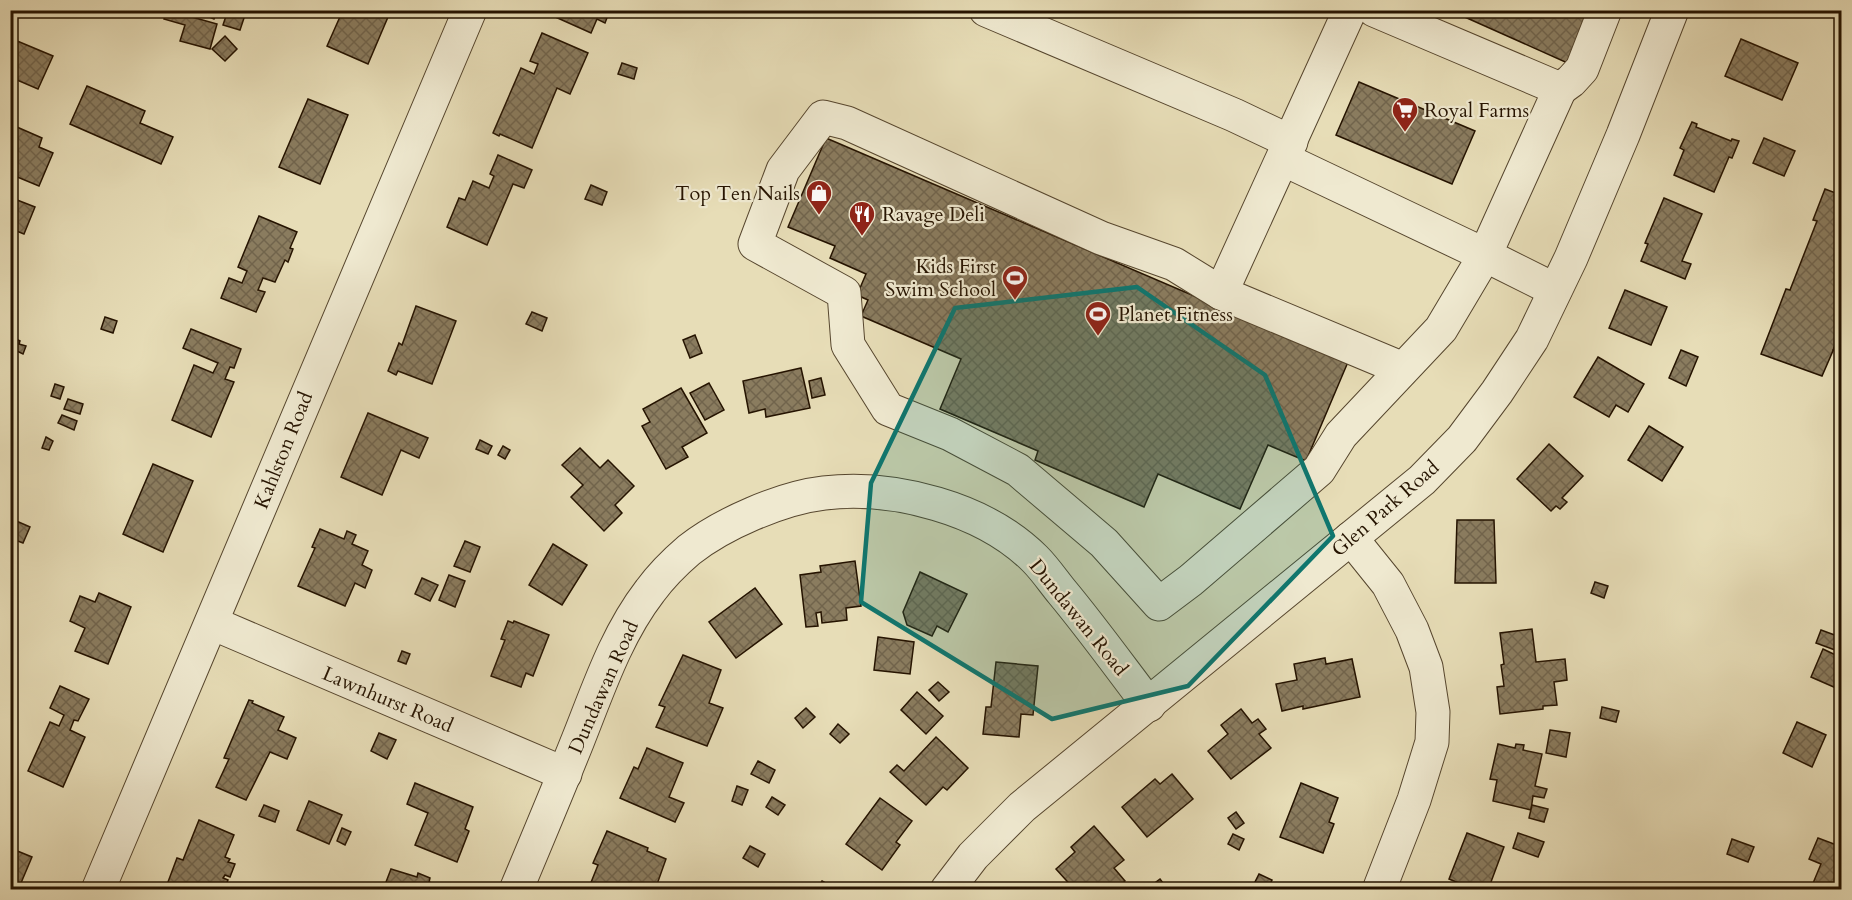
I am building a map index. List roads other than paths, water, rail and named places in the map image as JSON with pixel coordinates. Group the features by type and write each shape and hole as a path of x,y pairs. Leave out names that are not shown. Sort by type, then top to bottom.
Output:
{"street":[{"name":"Kahlston Road","path":"98,890 470,10"},
{"path":"986,10 1159,85 1234,114 1287,151 1555,290"},
{"path":"1221,293 1350,10"},
{"path":"1403,369 1221,293 1174,264 1101,238 847,123 824,117 783,170 756,244 844,293 848,345 888,409 950,434 1018,470 1104,543 1159,604 1191,580 1319,470 1341,435 1441,329 1485,255 1560,89 1582,69 1605,10"},
{"name":"Glen Park Road","path":"947,890 973,856 1022,807 1422,480 1462,439 1532,339 1623,135 1672,10"},
{"path":"1393,14 1560,89"},
{"name":"Dundawan Road","path":"516,890 611,657 649,592 690,549 719,531 764,509 822,493 887,492 956,509 996,529 1034,558 1149,705"},
{"path":"1351,538 1388,585 1412,630 1426,667 1433,712 1432,742 1414,800 1378,890"},
{"name":"Lawnhurst Road","path":"212,623 565,774"}],"place":[{"name":"Royal Farms","path":"1405,133"},
{"name":"Top Ten Nails","path":"819,216"},
{"name":"Ravage Deli","path":"862,237"},
{"name":"Kids First Swim School","path":"1015,301"},
{"name":"Planet Fitness","path":"1098,337"}]}
